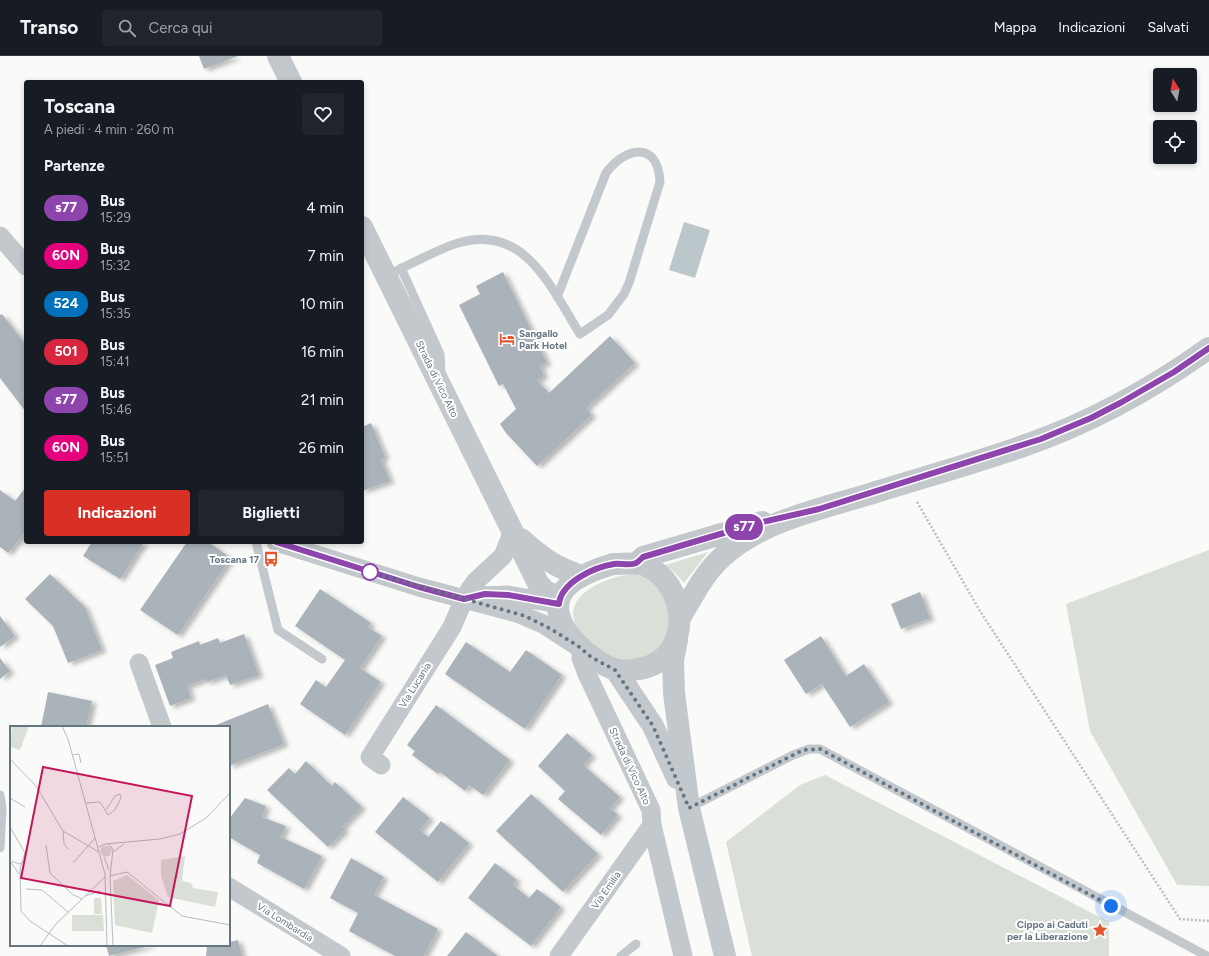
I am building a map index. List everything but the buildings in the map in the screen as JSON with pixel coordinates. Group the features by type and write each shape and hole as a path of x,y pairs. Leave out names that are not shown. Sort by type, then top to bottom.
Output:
{"street":[{"path":"278,56 290,80"},
{"name":"Strada di Vico Alto","path":"364,230 394,272 443,392 538,583 544,590 559,601 565,626 579,647 591,657 615,670"},
{"path":"0,236 24,264"},
{"path":"636,564 643,557 768,520 804,513 1026,445 1091,418 1151,386 1209,348"},
{"path":"615,670 645,668 658,661 671,649 679,627 702,579 728,552 752,536 804,513"},
{"path":"464,599 476,581 503,556 513,531"},
{"name":"Strada di Vico Alto","path":"513,531 541,557 554,566 582,576"},
{"path":"282,544 412,585 525,616 543,624 579,647"},
{"path":"464,599 485,594 559,601 565,590 582,576 613,564 644,565 656,573 672,589 678,603 679,627 674,660 674,693 689,808 725,956"},
{"name":"Via Lucania","path":"381,765 370,757 452,627 464,599"},
{"name":"Strada di Vico Alto","path":"579,647 581,658 587,674 653,816 652,825 683,956"},
{"path":"139,663 162,726"},
{"path":"615,670 653,726 689,808"},
{"name":"Via Emilia","path":"559,956 652,825"},
{"name":"Via Lombardia","path":"230,888 341,956"}],"lane":[{"path":"394,272 459,243 484,240 502,242 522,251 533,263 557,297 580,334 598,323 616,306 629,283 660,182 658,166 651,157 640,153 626,155 618,159 606,173 557,297"},
{"path":"256,544 278,630 322,659"},
{"path":"689,808 803,750 820,749 1207,956"},
{"path":"0,795 2,816 0,848"},
{"path":"621,956 636,944"}],"path":[{"path":"906,482 980,611 1180,919 1209,921"}],"shaded area":[{"path":"684,222 710,230 695,278 669,270"},
{"path":"1209,550 1209,886 1177,885 1090,731 1066,604"},
{"path":"708,552 684,583 665,565"},
{"path":"631,574 644,576 666,592 672,632 655,653 642,658 621,661 597,648 582,634 574,622 573,610 578,600 587,591 600,583"},
{"path":"825,775 1109,922 1109,956 752,956 726,842 800,785"}],"bus line":[{"name":"s77","path":"282,544 419,587 464,599 485,594 508,595 559,604 559,599 565,590 573,583 582,576 602,567 613,564 636,564 643,557 754,524 819,509 1026,445 1056,434 1091,418 1151,386 1209,348"}],"place":[{"name":"Sangallo Park Hotel","path":"507,339"},
{"name":"Toscana 17","path":"271,559"},
{"name":"Cippo ai Caduti per la Liberazione","path":"1100,930"}],"route":[{"path":"370,572 525,616 543,624 578,646 591,657 615,670 636,697 664,746 689,808 803,750 820,749 1111,906"}]}
